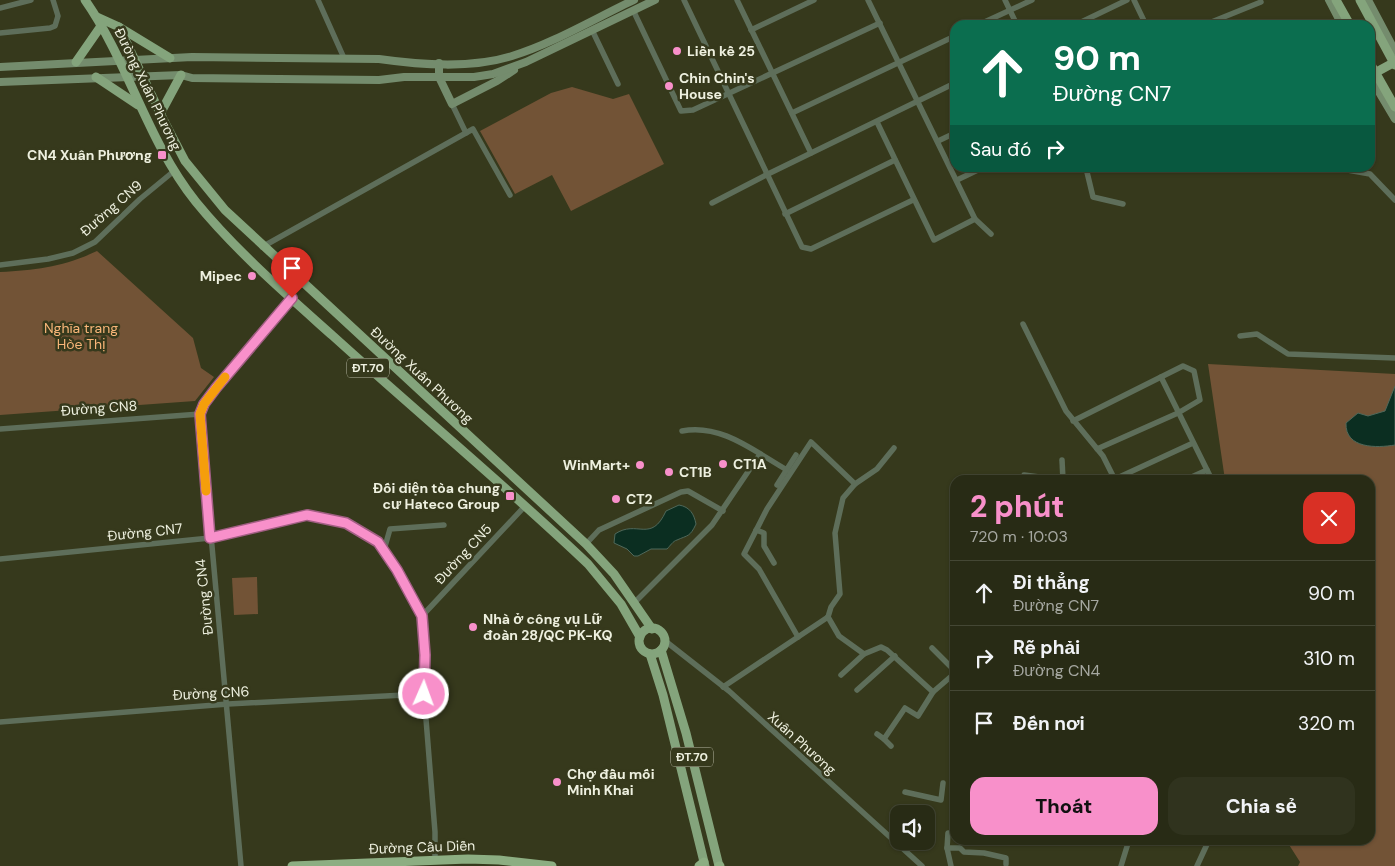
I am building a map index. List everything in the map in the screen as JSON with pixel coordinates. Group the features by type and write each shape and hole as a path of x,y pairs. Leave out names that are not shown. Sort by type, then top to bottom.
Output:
{"highway":[{"name":"Đường Cầu Diễn","path":"292,866 435,860 499,860 552,866"}],"main road":[{"name":"Đường Xuân Phương","path":"85,0 99,21 149,126 174,171 211,220 292,298 418,413 525,506 588,564 606,584 640,637"},
{"path":"0,67 170,58 344,58 438,63 478,62 511,57 634,0"},
{"path":"438,63 439,77 452,104 498,81 526,62 654,0"},
{"path":"1328,0 1339,20"},
{"path":"1336,0 1347,20"},
{"path":"1360,0 1371,20"},
{"path":"1368,0 1394,48"},
{"name":"Đường Xuân Phương","path":"99,21 119,27 161,116 198,178 246,231 586,544 635,602 652,629"},
{"path":"76,62 99,21"},
{"path":"119,27 170,58"},
{"path":"1375,27 1395,63 1375,73"},
{"path":"149,126 161,116 181,74 181,58"},
{"path":"0,82 181,74 192,78 342,80 439,77 488,74 526,62"},
{"path":"96,77 139,105"},
{"path":"1375,79 1395,106"},
{"path":"1375,81 1395,119"},
{"path":"235,244 246,231"},
{"path":"652,629 662,634 664,640 661,650 650,654 640,647 640,637 643,632 652,629"},
{"name":"ĐT.70","path":"661,650 686,733 720,866"},
{"name":"ĐT.70","path":"650,654 665,703 703,865"}],"street":[{"path":"0,8 31,0"},
{"path":"0,33 55,26 58,16 53,0"},
{"path":"318,0 344,58"},
{"path":"684,0 802,247 811,249 913,200"},
{"path":"736,0 811,153"},
{"path":"751,30 814,0"},
{"path":"868,0 950,166"},
{"path":"1005,0 1015,20"},
{"path":"989,20 1032,0"},
{"path":"1085,20 1127,0"},
{"path":"1134,0 1144,20"},
{"path":"1216,20 1261,2"},
{"path":"633,10 681,111 693,110 880,23"},
{"path":"592,30 618,84"},
{"path":"792,113 950,38"},
{"path":"712,203 766,174 950,85"},
{"path":"452,104 466,133"},
{"path":"877,122 913,200 934,240 975,220"},
{"path":"262,247 474,129 510,195"},
{"path":"938,141 950,135"},
{"path":"785,214 895,160"},
{"name":"Đường CN9","path":"0,265 48,260 73,253 95,242 140,199 174,171"},
{"path":"953,172 975,220 991,234"},
{"path":"957,180 974,172"},
{"path":"1087,172 1093,197 1123,204"},
{"path":"1359,172 1370,174 1395,200"},
{"path":"200,414 204,404 216,388 292,298"},
{"path":"1023,324 1073,421 1103,456 1112,475"},
{"path":"1240,336 1257,334 1288,354 1395,358"},
{"path":"1073,421 1182,366 1194,371 1200,400 1178,413 1097,449"},
{"path":"1161,377 1210,475"},
{"name":"Đường CN8","path":"0,429 200,414"},
{"name":"Đường CN4","path":"200,414 210,538 228,704 241,866"},
{"path":"682,432 709,429 730,437 787,470"},
{"path":"798,637 758,569 744,554 767,509 812,442 855,484"},
{"path":"1126,475 1193,443"},
{"path":"723,687 828,618 831,607 840,594 835,533 843,498 855,484 877,469 894,448"},
{"path":"635,602 723,511 760,454"},
{"path":"777,485 796,455"},
{"path":"1062,460 1063,475"},
{"path":"1196,475 1207,470"},
{"path":"586,544 599,530 681,492 688,492 723,511"},
{"name":"Đường CN5","path":"422,616 525,506"},
{"name":"Đường CN7","path":"0,559 210,538 307,515 346,523 370,537 384,550 422,616"},
{"path":"384,550 390,528 444,525"},
{"path":"756,530 764,534 764,546 774,563"},
{"path":"422,616 425,655 424,694 435,832 435,860"},
{"path":"828,618 839,636 864,654"},
{"name":"Xuân Phương","path":"664,640 723,687 922,866"},
{"path":"841,675 864,654 881,646 895,656 933,692"},
{"path":"932,648 950,667"},
{"path":"857,690 895,656"},
{"path":"884,739 905,708 918,716 933,692 950,677"},
{"name":"Đường CN6","path":"0,722 228,704 424,694"},
{"path":"877,734 891,746"},
{"path":"904,792 941,800 943,784"},
{"path":"950,833 948,833 947,848 951,866"},
{"path":"1121,866 1127,845"},
{"path":"1198,866 1207,845"},
{"path":"947,848 960,848 964,852 984,853 1006,858 1006,864"}],"green space":[{"path":"572,87 613,99 629,94 664,164 571,211 552,175 515,194 480,131 551,93"},
{"name":"Nghĩa trang Hòe Thị","path":"97,251 193,338 201,368 214,377 195,401 0,415 0,272 50,267 73,261"},
{"path":"1208,364 1395,374 1395,866 1298,866 1300,862 1289,845 1375,845 1375,475 1224,475"},
{"path":"257,577 258,614 234,615 232,578"}],"shaded area":[{"path":"1395,386 1395,445 1371,446 1356,442 1347,432 1346,423 1358,413 1368,416 1385,411"},
{"path":"679,505 686,507 691,512 696,524 690,533 674,541 667,549 651,549 638,556 634,556 627,549 614,543 615,534 623,530 649,529 660,521 666,511"}],"slow traffic":[{"path":"206,491 200,414 204,404 225,377"}],"place":[{"name":"Liền kề 25","path":"677,51"},
{"name":"Chin Chin's House","path":"669,86"},
{"name":"CN4 Xuân Phương","path":"162,155"},
{"name":"Mipec","path":"252,276"},
{"name":"CT1A","path":"723,464"},
{"name":"WinMart+","path":"640,465"},
{"name":"CT1B","path":"669,472"},
{"name":"Đối diện tòa chung cư Hateco Group","path":"510,496"},
{"name":"CT2","path":"616,499"},
{"name":"Nhà ở công vụ Lữ đoàn 28/QC PK-KQ","path":"473,627"},
{"name":"Chợ đầu mối Minh Khai","path":"557,782"}],"route":[{"path":"292,298 216,388 204,404 200,414 210,538 307,515 346,523 378,542 397,570 422,616 425,655 424,694"}]}
